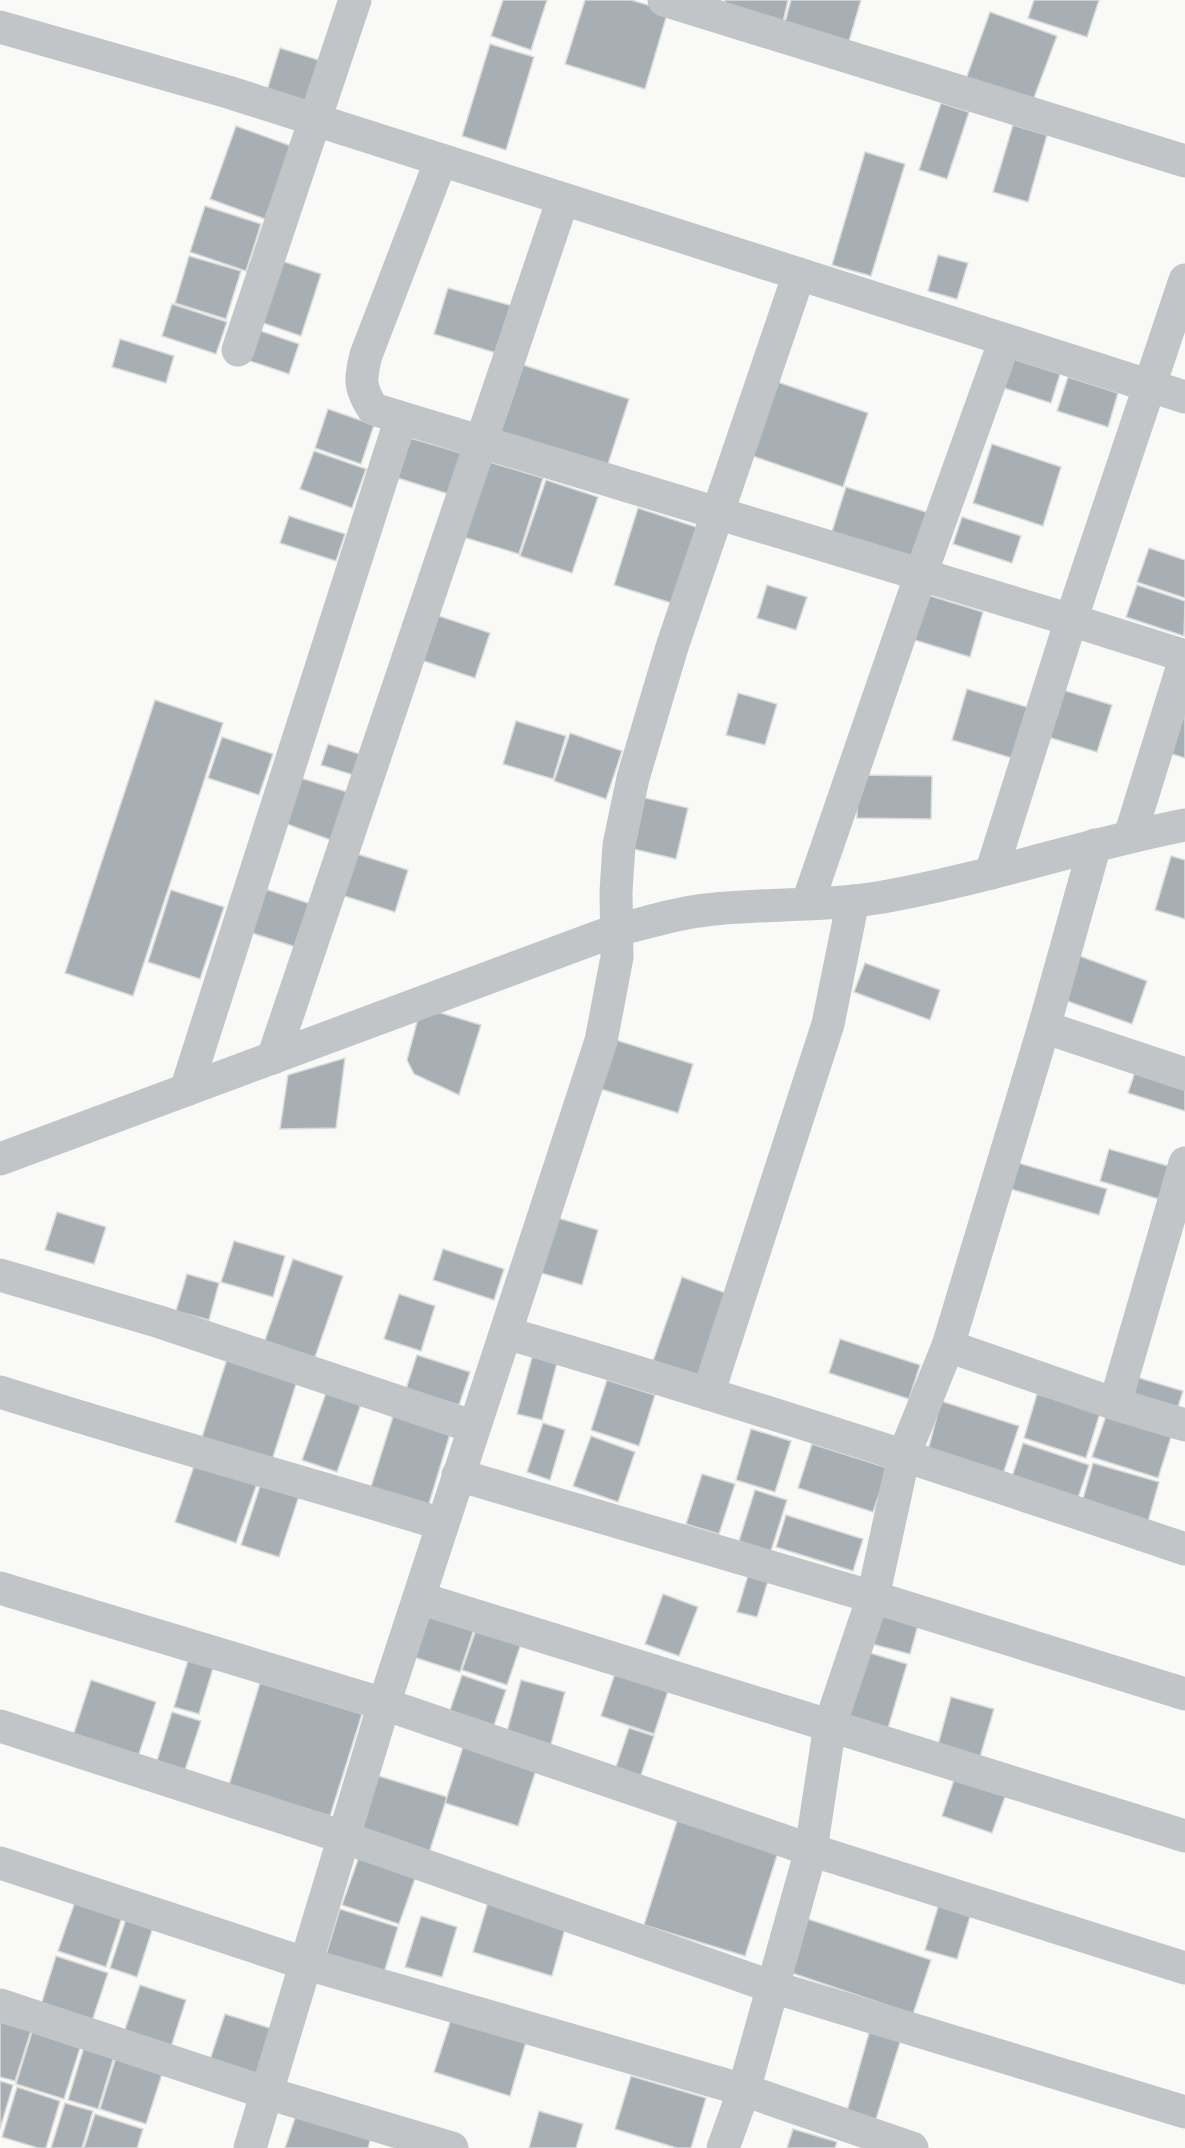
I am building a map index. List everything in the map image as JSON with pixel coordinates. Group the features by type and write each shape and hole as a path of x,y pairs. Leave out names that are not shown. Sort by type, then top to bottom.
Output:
{"street":[{"path":"238,350 355,0"},
{"path":"664,0 1185,161"},
{"path":"0,27 315,119 1185,397"},
{"path":"441,160 366,355 360,377 363,393 374,409 1071,620 1185,658 1130,836"},
{"path":"273,1058 563,199"},
{"path":"250,2148 384,1704 601,1041 617,957 616,892 619,844 633,778 672,647 799,274"},
{"path":"991,873 1071,620 1185,280"},
{"path":"808,902 921,574 1005,340"},
{"path":"186,1090 401,418"},
{"path":"0,1159 617,930 704,910 853,901 947,884 1130,836 1185,825"},
{"path":"723,2148 744,2090 811,1850 830,1725 873,1597 904,1455 948,1346 1044,1027 1095,845"},
{"path":"708,1394 828,1024 853,901"},
{"path":"1044,1027 1185,1074"},
{"path":"1114,1404 1185,1163"},
{"path":"0,1275 182,1329 474,1427"},
{"path":"506,1332 639,1371 904,1455 1185,1549"},
{"path":"948,1346 1114,1404 1185,1425"},
{"path":"0,1392 130,1434 442,1524"},
{"path":"458,1475 873,1597 1185,1695"},
{"path":"0,1588 384,1704 811,1850 1185,1968"},
{"path":"419,1598 1185,1836"},
{"path":"0,1726 343,1837 773,1987 1185,2112"},
{"path":"0,1863 307,1964 744,2090 912,2148"},
{"path":"0,2005 267,2093 452,2148"}],"building":[{"path":"503,0 547,0 531,50 491,36"},
{"path":"585,0 631,0 668,11 645,89 565,64"},
{"path":"725,0 788,0 783,22 724,5"},
{"path":"791,0 861,0 849,41 785,22"},
{"path":"1034,0 1099,0 1087,37 1028,18"},
{"path":"990,12 1057,36 1032,103 966,79"},
{"path":"490,44 534,57 506,150 462,136"},
{"path":"280,48 328,63 314,112 265,97"},
{"path":"941,103 969,112 947,179 919,170"},
{"path":"1013,125 1047,135 1028,202 993,192"},
{"path":"236,126 291,146 265,219 210,199"},
{"path":"865,152 905,164 871,276 832,265"},
{"path":"205,206 261,224 246,271 190,252"},
{"path":"938,255 968,263 957,299 928,291"},
{"path":"189,256 241,271 226,319 175,303"},
{"path":"270,257 321,274 301,336 249,318"},
{"path":"448,288 520,308 506,356 434,334"},
{"path":"172,304 227,322 216,354 162,336"},
{"path":"249,327 299,344 289,374 238,357"},
{"path":"120,339 174,356 166,383 112,367"},
{"path":"1007,357 1060,374 1051,403 998,386"},
{"path":"520,364 629,399 604,476 495,441"},
{"path":"1068,377 1118,393 1108,427 1057,411"},
{"path":"766,378 868,413 843,487 741,452"},
{"path":"328,409 374,425 361,464 315,448"},
{"path":"400,435 465,454 452,495 388,475"},
{"path":"992,444 1061,467 1043,526 973,503"},
{"path":"314,451 366,469 352,508 300,489"},
{"path":"486,461 543,478 519,554 463,537"},
{"path":"546,480 598,497 572,573 520,556"},
{"path":"846,487 929,513 914,563 830,538"},
{"path":"638,508 702,529 678,605 614,585"},
{"path":"289,516 345,534 336,561 280,543"},
{"path":"962,517 1021,536 1012,563 953,544"},
{"path":"1149,548 1185,560 1185,598 1137,582"},
{"path":"767,585 807,597 796,630 757,618"},
{"path":"1137,585 1185,601 1184,636 1126,617"},
{"path":"918,592 983,612 970,657 905,637"},
{"path":"433,614 490,633 475,678 418,659"},
{"path":"1053,687 1112,705 1097,752 1038,734"},
{"path":"967,689 1030,708 1015,759 952,740"},
{"path":"738,693 777,704 765,745 726,735"},
{"path":"155,700 223,723 133,996 65,973"},
{"path":"1185,710 1185,758 1172,754"},
{"path":"516,721 566,736 553,779 503,764"},
{"path":"570,733 622,751 606,799 554,781"},
{"path":"222,737 273,754 259,795 208,778"},
{"path":"328,744 369,757 363,778 321,765"},
{"path":"857,775 932,776 931,819 857,818"},
{"path":"297,777 354,794 339,843 284,823"},
{"path":"633,795 688,808 676,859 621,846"},
{"path":"351,852 408,870 395,912 338,894"},
{"path":"1171,856 1185,860 1185,919 1155,910"},
{"path":"262,888 314,905 299,948 249,932"},
{"path":"171,890 224,907 200,979 148,962"},
{"path":"1069,952 1147,981 1132,1024 1053,996"},
{"path":"865,963 940,990 930,1020 854,992"},
{"path":"421,1007 481,1025 459,1095 414,1074 407,1060"},
{"path":"606,1037 693,1064 678,1113 591,1086"},
{"path":"345,1058 336,1128 280,1129 288,1075"},
{"path":"1136,1069 1185,1084 1185,1111 1128,1093"},
{"path":"1109,1149 1175,1168 1165,1201 1100,1181"},
{"path":"1015,1162 1107,1189 1099,1215 1007,1188"},
{"path":"57,1212 106,1227 94,1264 45,1250"},
{"path":"548,1215 598,1230 582,1285 531,1270"},
{"path":"234,1241 285,1256 273,1297 221,1282"},
{"path":"443,1249 504,1269 494,1300 433,1280"},
{"path":"293,1259 343,1276 313,1363 263,1346"},
{"path":"187,1274 219,1283 209,1320 176,1311"},
{"path":"682,1277 736,1297 707,1383 652,1364"},
{"path":"399,1294 435,1306 421,1351 384,1339"},
{"path":"840,1339 920,1365 909,1399 829,1373"},
{"path":"229,1353 299,1375 272,1460 202,1437"},
{"path":"417,1355 470,1372 459,1405 406,1389"},
{"path":"532,1357 557,1363 542,1420 517,1414"},
{"path":"1126,1374 1183,1391 1176,1413 1119,1395"},
{"path":"607,1380 655,1395 639,1446 591,1430"},
{"path":"330,1382 365,1393 337,1472 302,1460"},
{"path":"1037,1394 1100,1413 1086,1458 1024,1438"},
{"path":"941,1401 1019,1426 1001,1480 927,1454"},
{"path":"396,1407 453,1424 427,1510 369,1493"},
{"path":"1106,1416 1171,1437 1158,1478 1092,1457"},
{"path":"543,1423 565,1430 550,1480 527,1472"},
{"path":"751,1429 791,1441 775,1492 736,1480"},
{"path":"591,1436 635,1452 618,1502 573,1486"},
{"path":"1023,1443 1089,1465 1076,1504 1010,1483"},
{"path":"812,1444 888,1468 873,1512 798,1488"},
{"path":"197,1457 259,1478 236,1543 175,1522"},
{"path":"1093,1463 1159,1482 1147,1525 1081,1506"},
{"path":"702,1474 735,1484 719,1534 686,1524"},
{"path":"262,1480 300,1493 279,1557 241,1545"},
{"path":"755,1490 787,1500 771,1551 739,1541"},
{"path":"786,1515 863,1539 853,1571 776,1547"},
{"path":"752,1562 772,1568 757,1617 737,1612"},
{"path":"663,1594 698,1607 679,1656 645,1644"},
{"path":"872,1600 921,1614 910,1654 861,1641"},
{"path":"423,1603 477,1620 460,1672 407,1655"},
{"path":"480,1618 525,1632 507,1685 462,1670"},
{"path":"860,1650 907,1664 888,1728 841,1714"},
{"path":"189,1657 214,1665 199,1714 174,1707"},
{"path":"618,1664 671,1682 654,1734 601,1716"},
{"path":"462,1675 506,1690 490,1737 446,1722"},
{"path":"91,1680 156,1702 135,1766 70,1745"},
{"path":"521,1680 565,1692 550,1748 506,1735"},
{"path":"260,1683 362,1714 330,1816 229,1785"},
{"path":"951,1697 994,1709 980,1757 938,1745"},
{"path":"172,1712 201,1721 184,1773 156,1764"},
{"path":"629,1728 654,1736 637,1787 612,1779"},
{"path":"463,1747 536,1770 518,1826 445,1803"},
{"path":"958,1768 1009,1786 992,1833 942,1816"},
{"path":"372,1774 447,1797 429,1853 354,1830"},
{"path":"678,1818 779,1849 745,1956 644,1925"},
{"path":"360,1854 417,1873 399,1924 342,1905"},
{"path":"941,1897 973,1907 957,1959 925,1950"},
{"path":"76,1899 123,1914 106,1967 58,1951"},
{"path":"488,1902 566,1925 552,1976 473,1952"},
{"path":"340,1909 398,1927 383,1976 325,1958"},
{"path":"127,1916 154,1924 137,1977 110,1968"},
{"path":"421,1916 457,1927 442,1977 405,1967"},
{"path":"802,1917 931,1960 913,2014 783,1970"},
{"path":"56,1956 108,1973 92,2021 41,2005"},
{"path":"140,1985 186,2000 171,2047 124,2032"},
{"path":"225,2014 276,2030 260,2079 209,2063"},
{"path":"451,2019 526,2042 510,2096 434,2072"},
{"path":"0,2022 31,2031 15,2081 0,2077"},
{"path":"871,2026 902,2036 875,2122 847,2111"},
{"path":"32,2032 80,2048 64,2099 16,2084"},
{"path":"84,2047 114,2057 98,2109 68,2100"},
{"path":"116,2057 163,2071 146,2124 100,2109"},
{"path":"631,2076 706,2098 691,2148 677,2148 615,2129"},
{"path":"0,2081 13,2085 0,2129"},
{"path":"17,2087 60,2101 46,2148 38,2148 2,2137"},
{"path":"65,2103 93,2111 82,2148 51,2148"},
{"path":"539,2111 583,2124 576,2148 529,2148"},
{"path":"297,2112 371,2137 368,2148 285,2148"},
{"path":"95,2114 143,2129 137,2148 84,2148"},
{"path":"793,2129 837,2142 835,2148 787,2148"}]}
